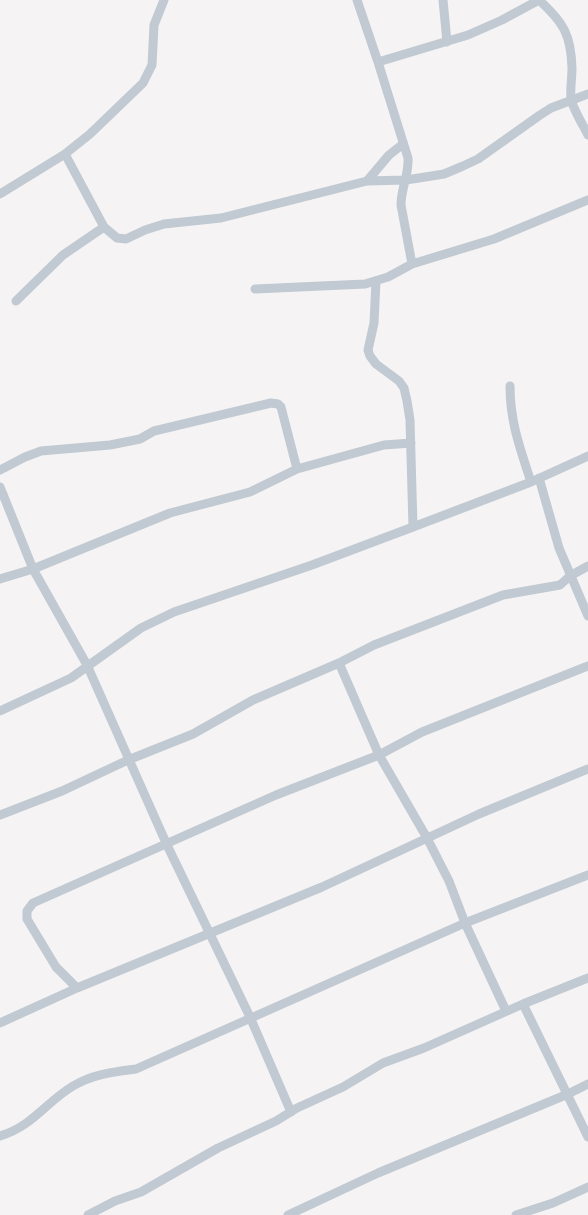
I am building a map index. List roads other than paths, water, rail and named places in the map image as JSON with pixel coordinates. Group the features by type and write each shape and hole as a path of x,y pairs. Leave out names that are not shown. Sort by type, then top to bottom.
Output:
{"street":[{"path":"0,194 65,154 90,134 143,83 152,65 154,25 164,0"},
{"path":"356,0 378,62 408,158 409,169 401,195 401,205 412,264"},
{"path":"444,0 447,42"},
{"path":"378,62 468,35 502,20 539,0 564,27 568,38 572,66 571,100 588,135"},
{"path":"65,154 104,227 117,238 126,238 164,224 221,218 367,181 406,180 444,174 478,159 540,115 588,94"},
{"path":"367,181 388,155 403,144"},
{"path":"255,289 365,284 388,277 412,264 494,240 588,200"},
{"path":"16,301 63,255 104,227"},
{"path":"376,281 374,323 368,350 376,364 399,381 404,388 410,420 413,528"},
{"path":"510,386 510,407 513,426 530,482"},
{"path":"0,470 24,457 41,451 110,445 140,439 154,431 271,403 278,404 281,407 297,469"},
{"path":"0,578 33,569 170,513 250,492 297,469 384,445 410,443"},
{"path":"0,711 71,678 141,628 174,612 413,528 540,478 588,456"},
{"path":"540,478 550,522 570,576 588,616"},
{"path":"0,487 33,569 87,665 128,760 250,1017 291,1112"},
{"path":"0,815 62,791 128,760 193,734 253,700 339,663 374,645 503,595 560,585 570,576 588,566"},
{"path":"339,663 379,755 427,838 449,881 465,923 506,1011"},
{"path":"77,988 61,973 47,954 27,919 27,911 33,904 276,795 379,755 422,732 588,666"},
{"path":"0,1023 210,932 322,888 504,803 588,769"},
{"path":"0,1136 16,1131 27,1124 72,1087 90,1077 103,1073 136,1069 465,923 588,875"},
{"path":"88,1215 115,1201 141,1192 218,1148 343,1087 383,1063 424,1048 506,1011 588,978"},
{"path":"523,1004 588,1137"},
{"path":"288,1215 378,1173 588,1084"},
{"path":"516,1215 553,1203 588,1187"}]}
